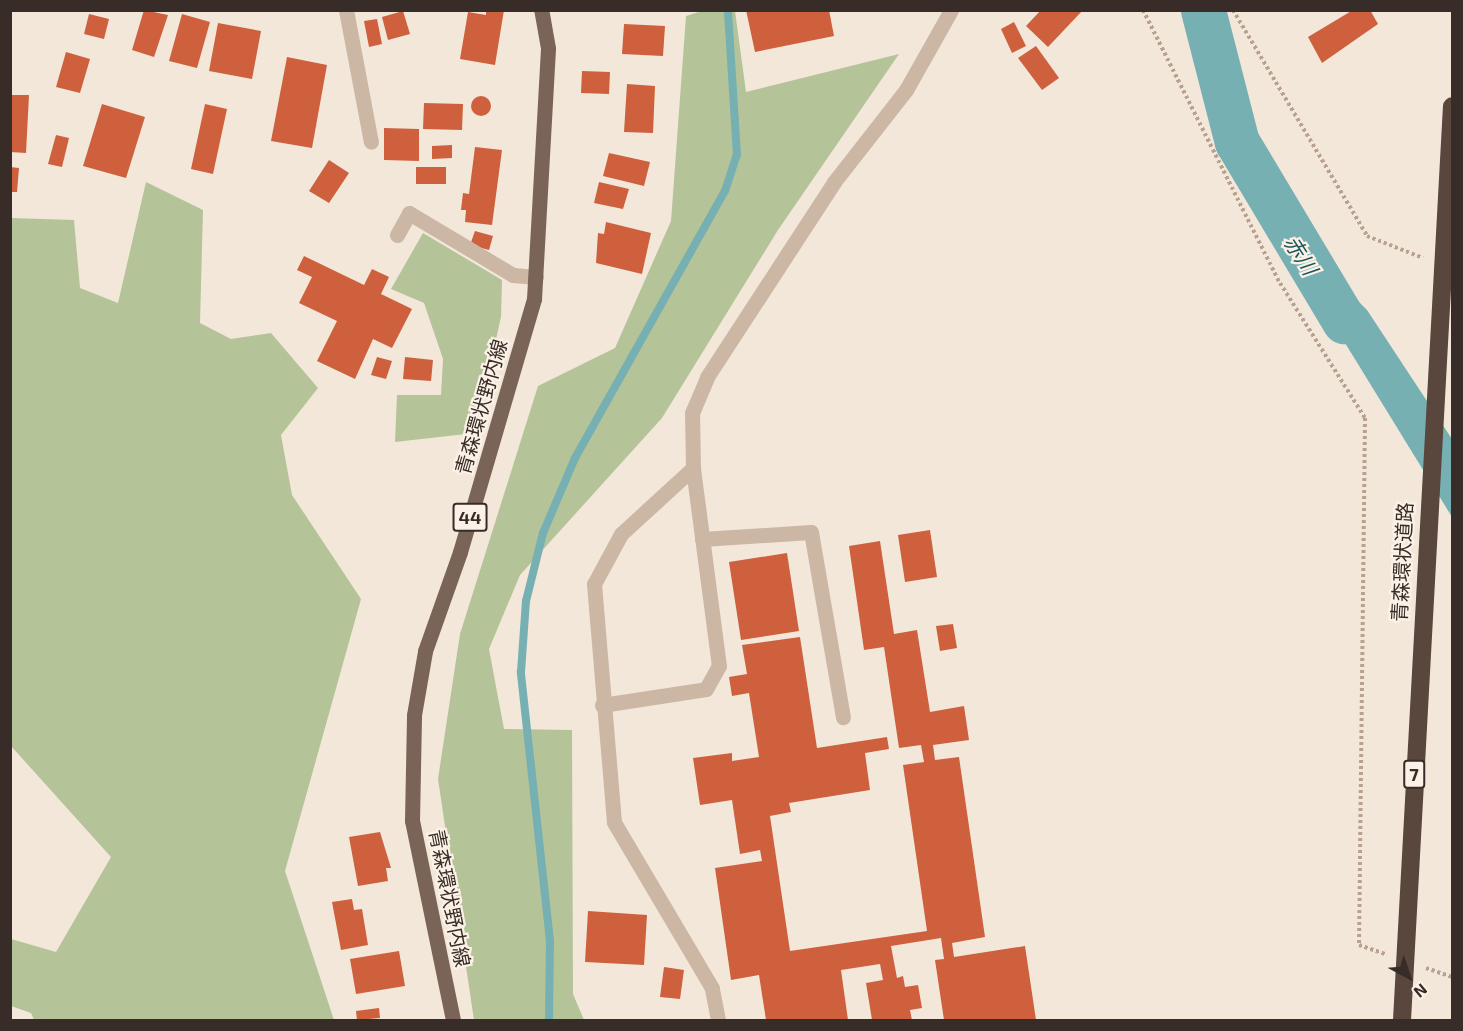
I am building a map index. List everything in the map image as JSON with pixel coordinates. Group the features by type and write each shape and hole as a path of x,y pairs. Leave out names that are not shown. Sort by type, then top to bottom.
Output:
{"highway":[{"name":"青森環状道路","path":"1402,1020 1426,528 1452,106"}],"main road":[{"name":"青森環状野内線","path":"453,1020 412,821 414,715 424,651 506,397 536,277 548,48 541,10"}],"street":[{"path":"346,10 371,142"},
{"path":"602,705 706,689 719,666 693,468 692,413 735,329 834,182 906,90 951,10"},
{"path":"397,235 410,213 513,275 536,277"},
{"path":"693,468 621,534 603,559 594,584 602,705 614,822 712,988 718,1020"},
{"path":"702,539 811,532 843,717"}],"path":[{"path":"1143,10 1280,283 1365,418 1359,945 1452,977"},
{"path":"1233,10 1367,236 1442,264"}],"green space":[{"path":"702,11 735,11 746,92 899,54 778,230 662,418 520,575 489,649 504,729 572,730 573,994 584,1020 474,1020 438,779 460,634 538,386 615,348 671,221 686,16"},
{"path":"146,182 203,210 200,323 231,339 271,333 318,388 281,435 292,495 361,599 285,871 334,1020 34,1020 31,1013 11,1006 11,939 56,952 111,857 11,746 11,218 74,220 80,288 118,303"},
{"path":"423,233 502,280 501,317 475,433 395,442 397,395 441,395 443,359 424,303 391,289"}],"water":[{"path":"1321,264 1367,310 1452,439 1452,517 1302,273"}],"building":[{"path":"144,10 168,15 154,57 132,50"},
{"path":"486,10 504,10 495,65 460,59 468,12 486,15"},
{"path":"746,10 829,10 834,36 755,52"},
{"path":"1041,10 1083,10 1048,47 1026,26"},
{"path":"1353,10 1370,10 1378,24 1322,63 1308,37"},
{"path":"403,11 410,34 388,40 382,17"},
{"path":"89,14 109,19 104,39 84,34"},
{"path":"182,14 210,22 197,68 169,61"},
{"path":"377,19 382,44 369,47 364,21"},
{"path":"1014,22 1026,46 1012,53 1001,29"},
{"path":"218,23 261,31 252,79 209,71"},
{"path":"624,24 665,26 663,56 622,54"},
{"path":"1036,46 1059,78 1042,90 1018,58"},
{"path":"66,52 90,59 80,93 56,87"},
{"path":"287,57 327,65 312,148 271,141"},
{"path":"582,71 610,72 609,94 581,93"},
{"path":"627,84 655,86 653,133 624,132"},
{"path":"10,95 29,95 26,153 10,152"},
{"path":"481,96 488,99 491,106 488,113 481,116 474,113 471,106 474,99"},
{"path":"424,103 463,104 462,130 423,129"},
{"path":"102,104 145,117 126,178 83,166"},
{"path":"205,104 227,109 213,174 191,169"},
{"path":"384,128 419,129 419,161 384,160"},
{"path":"56,135 69,138 62,167 48,164"},
{"path":"452,145 452,158 432,159 432,146"},
{"path":"475,147 502,150 492,225 465,222 466,210 461,210 463,193 469,194"},
{"path":"609,153 650,162 644,186 603,176"},
{"path":"329,160 349,173 329,203 309,191"},
{"path":"10,167 19,168 17,192 10,192"},
{"path":"416,167 446,167 446,184 416,184"},
{"path":"599,182 629,189 623,209 594,203"},
{"path":"606,222 651,233 642,274 596,263 598,233 604,234"},
{"path":"475,231 493,236 489,250 470,245"},
{"path":"304,256 364,285 372,269 389,277 381,294 412,309 392,348 373,339 355,379 317,361 337,321 299,303 312,277 297,270"},
{"path":"377,357 392,361 386,379 371,375"},
{"path":"405,357 433,360 431,381 403,379"},
{"path":"930,530 937,577 905,582 898,535"},
{"path":"880,541 894,634 917,630 930,712 964,706 969,740 933,745 935,760 959,757 985,937 952,943 954,957 1025,946 1036,1020 944,1020 935,960 944,959 941,938 891,946 897,978 903,976 905,987 918,985 922,1008 910,1010 912,1020 872,1020 866,983 883,980 880,964 841,970 848,1020 766,1020 759,975 731,980 715,868 762,861 760,850 740,854 732,800 700,805 693,758 732,753 732,761 759,757 749,693 732,696 729,677 747,674 742,645 800,637 817,748 887,737 889,749 865,753 870,790 789,803 791,812 770,816 790,951 927,931 903,765 924,762 921,745 899,748 884,647 864,650 849,546"},
{"path":"787,553 799,631 741,640 729,562"},
{"path":"953,624 957,648 940,651 936,626"},
{"path":"380,832 391,868 386,868 388,881 358,886 349,837"},
{"path":"352,899 354,910 362,909 368,945 341,950 332,902"},
{"path":"588,911 647,915 644,965 585,962"},
{"path":"399,951 405,986 356,994 350,959"},
{"path":"664,967 684,970 680,999 660,997"},
{"path":"379,1008 380,1018 357,1020 356,1011"}],"waterway":[{"path":"549,1020 550,941 521,672 526,601 543,533 575,458 725,191 737,155 728,10"},
{"name":"赤川","path":"1203,10 1237,142 1344,321"}]}
